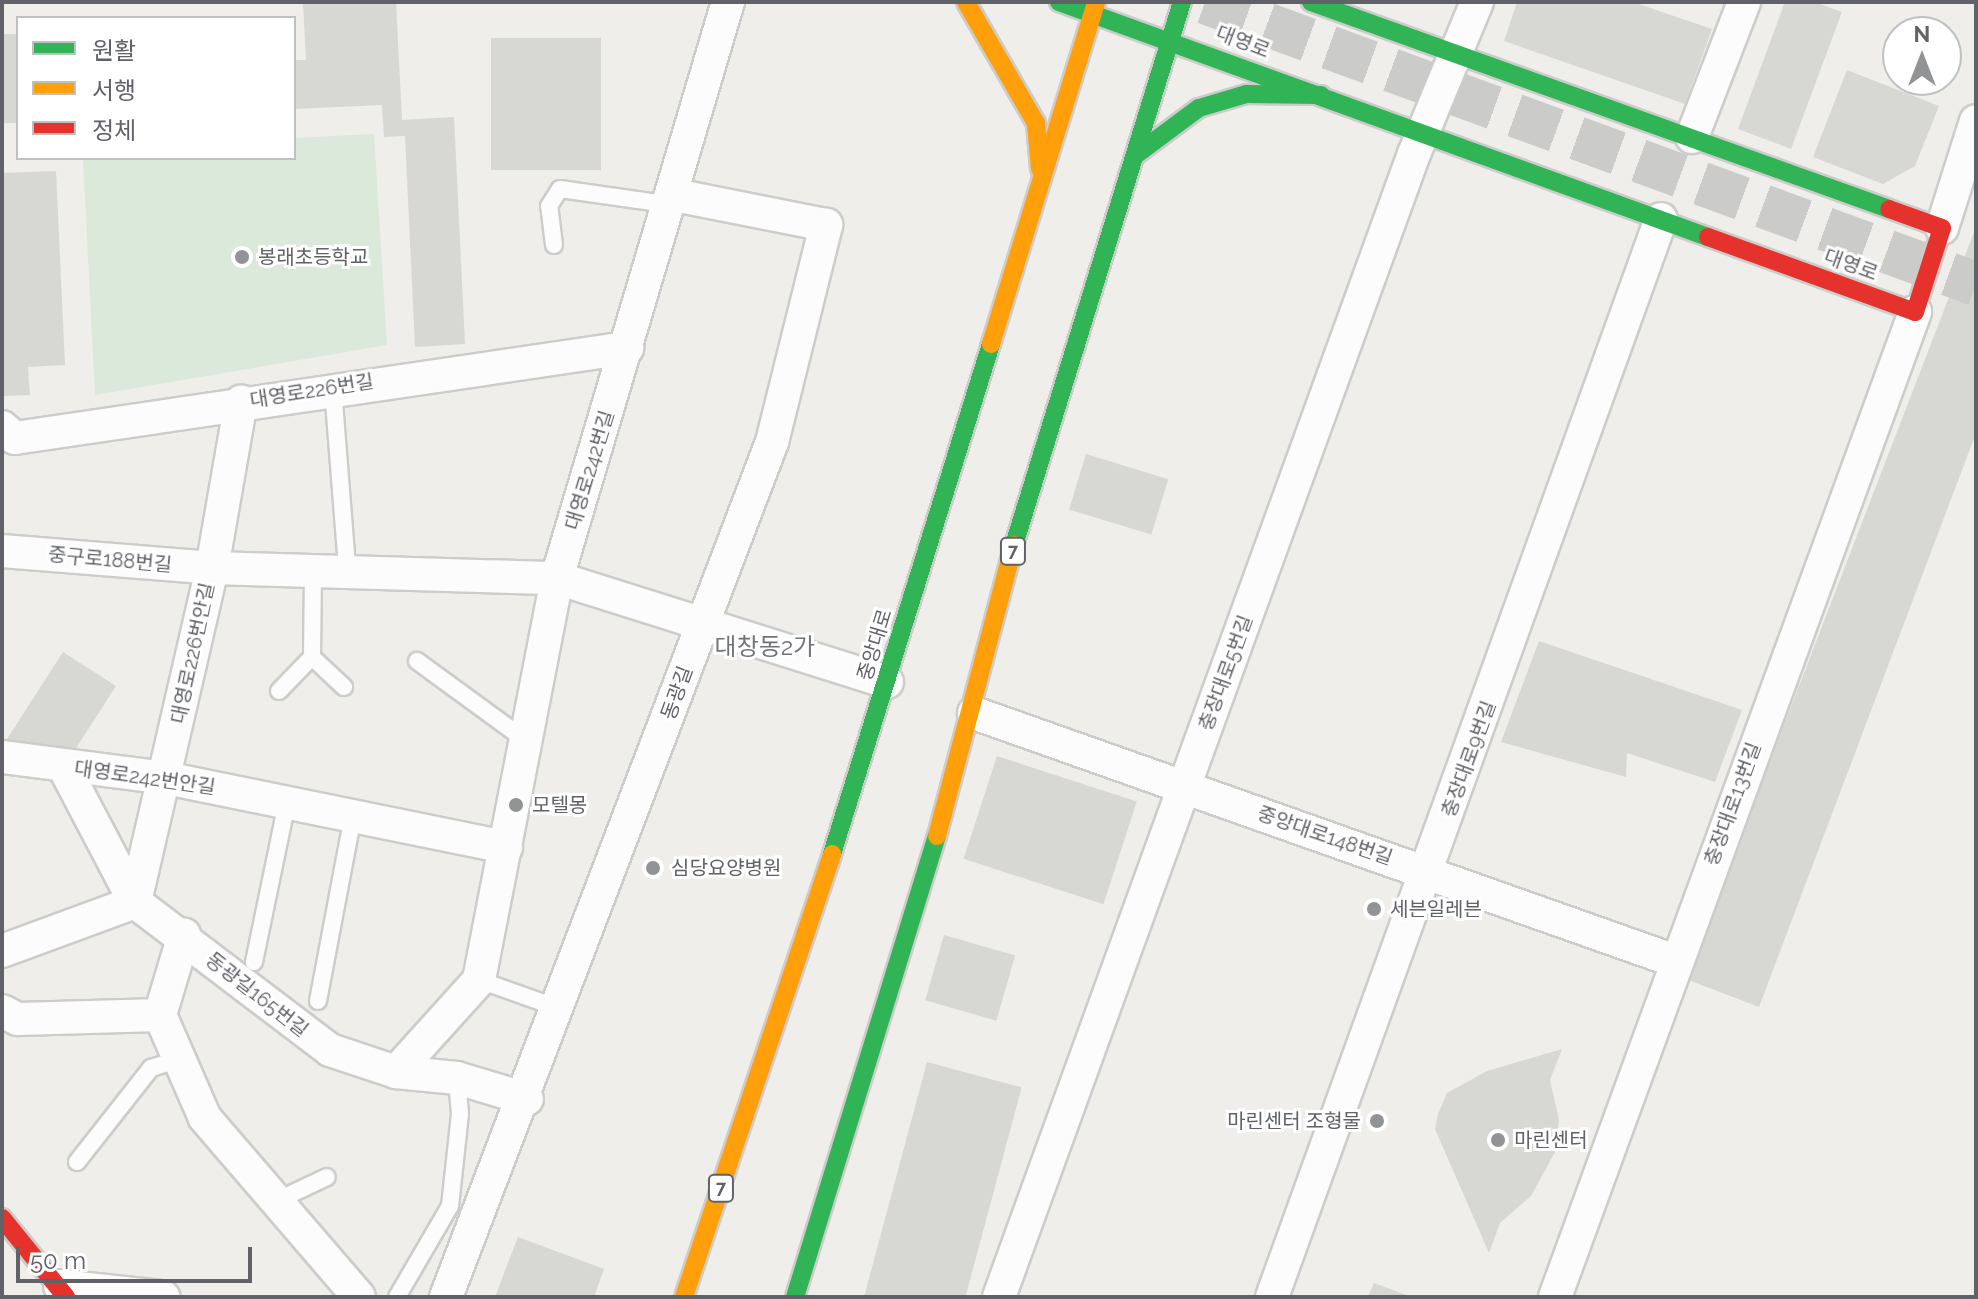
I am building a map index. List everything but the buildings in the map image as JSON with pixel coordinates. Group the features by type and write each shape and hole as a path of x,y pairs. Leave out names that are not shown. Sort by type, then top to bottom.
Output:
{"main road":[{"path":"966,2 1036,123 1041,181"},
{"name":"대영로","path":"1059,2 1094,8 1321,95 1915,312"},
{"name":"7","path":"795,1297 974,713 1017,534 1182,2"},
{"path":"1311,2 1458,50 1942,228 1915,312"},
{"name":"중앙대로","path":"684,1297 887,682 1094,8"},
{"path":"1137,154 1199,108 1246,94 1321,95"},
{"path":"2,1218 63,1291"}],"street":[{"name":"대영로242번길","path":"479,980 557,578 674,200 728,2"},
{"name":"충장대로5번길","path":"999,1297 1423,131 1477,2"},
{"path":"1692,137 1744,2"},
{"path":"1942,228 1976,121"},
{"name":"동광길","path":"446,1297 527,1099 772,442 826,225 674,200"},
{"name":"충장대로9번길","path":"1272,1297 1428,873 1661,219"},
{"name":"충장대로13번길","path":"1555,1297 1675,961 1915,312"},
{"name":"대영로226번길","path":"2,427 15,438 332,387 627,348"},
{"name":"대영로226번안길","path":"135,902 212,568 241,402"},
{"name":"중구로188번길","path":"2,551 212,568 313,572 347,568 557,578 887,682"},
{"name":"중앙대로148번길","path":"974,713 1675,961"},
{"name":"대영로242번안길","path":"2,757 166,778 506,847"},
{"path":"2,951 135,902 64,767"},
{"name":"동광길165번길","path":"135,902 184,935 243,988 330,1050 396,1072 457,1078 527,1099"},
{"path":"184,935 160,1015 205,1118 359,1297"},
{"path":"396,1072 479,980"},
{"path":"2,1011 18,1019 160,1015"},
{"path":"63,1291 163,1297"}],"lane":[{"path":"554,245 549,206 560,189 674,200"},
{"path":"332,387 347,568"},
{"path":"279,691 312,657 313,572"},
{"path":"312,657 344,687"},
{"path":"417,661 524,739"},
{"path":"254,962 287,802"},
{"path":"318,1001 353,816"},
{"path":"479,980 561,1009"},
{"path":"77,1162 151,1068 181,1059"},
{"path":"397,1297 450,1206 460,1114 457,1078"},
{"path":"276,1201 327,1177"}],"green space":[{"path":"374,134 387,345 95,395 83,160 296,160 296,138"}],"tunnel":[{"path":"1205,2 1976,284"}],"traffic: fast":[{"path":"1059,2 1708,237"},
{"path":"1014,545 1182,2"},
{"path":"1311,2 1889,209"},
{"path":"1137,154 1199,108 1246,94 1321,95"},
{"path":"832,854 991,344"},
{"path":"795,1297 937,836"}],"traffic: slow":[{"path":"966,2 1036,123 1040,169"},
{"path":"991,344 1096,2"},
{"path":"937,836 1014,545"},
{"path":"684,1297 832,854"}],"traffic: jam":[{"path":"1708,237 1915,312 1942,228 1889,209"},
{"path":"2,1218 66,1297"}],"place":[{"name":"봉래초등학교","path":"242,257"},
{"name":"모텔몽","path":"516,805"},
{"name":"심당요양병원","path":"653,868"},
{"name":"세븐일레븐","path":"1374,909"},
{"name":"마린센터 조형물","path":"1377,1121"},
{"name":"마린센터","path":"1498,1140"}],"district":[{"name":"대창동2가","path":"765,647"}]}
